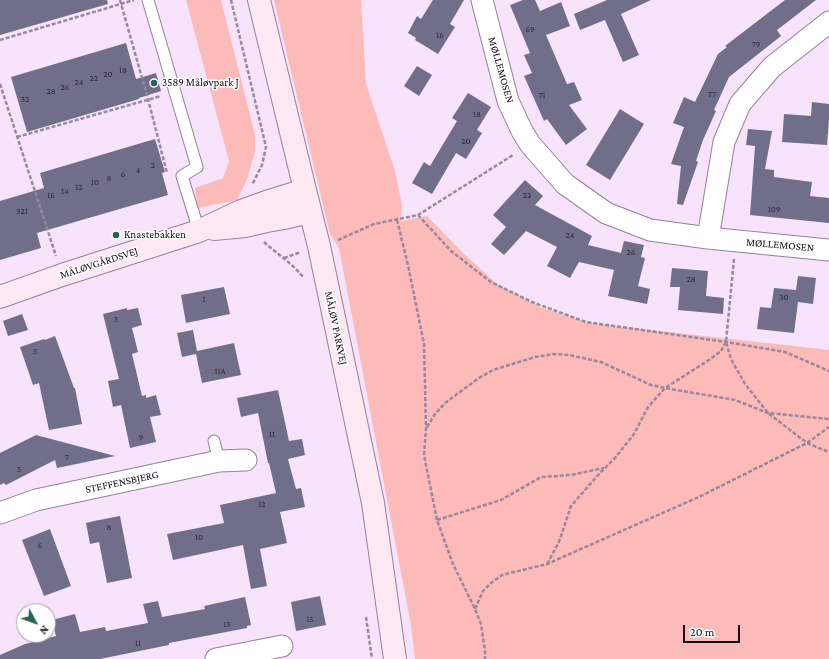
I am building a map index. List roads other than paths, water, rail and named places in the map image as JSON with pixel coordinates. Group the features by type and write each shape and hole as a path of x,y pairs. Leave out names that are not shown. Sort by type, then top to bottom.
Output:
{"street":[{"name":"MÅLØV PARKVEJ","path":"259,0 319,246 373,503 395,659"},
{"name":"MØLLEMOSEN","path":"482,0 508,101 522,131 530,144 565,184 606,213 650,230 708,238 829,250"},
{"path":"708,238 724,142 740,104 772,67 829,22"},
{"name":"MÅLØVGÅRDSVEJ","path":"0,297 62,275 199,231 245,226 269,201 305,190"},
{"name":"MÅLØVGÅRDSVEJ","path":"254,215 284,218 310,212"},
{"name":"STEFFENSBJERG","path":"0,513 36,500 218,461 246,460"},
{"path":"216,659 282,646"}],"lane":[{"path":"148,0 197,166 182,176 199,231"},
{"path":"214,441 218,461"}],"place":[{"name":"3589 Måløvpark J","path":"154,83"},
{"name":"Knastebakken","path":"116,235"}]}
